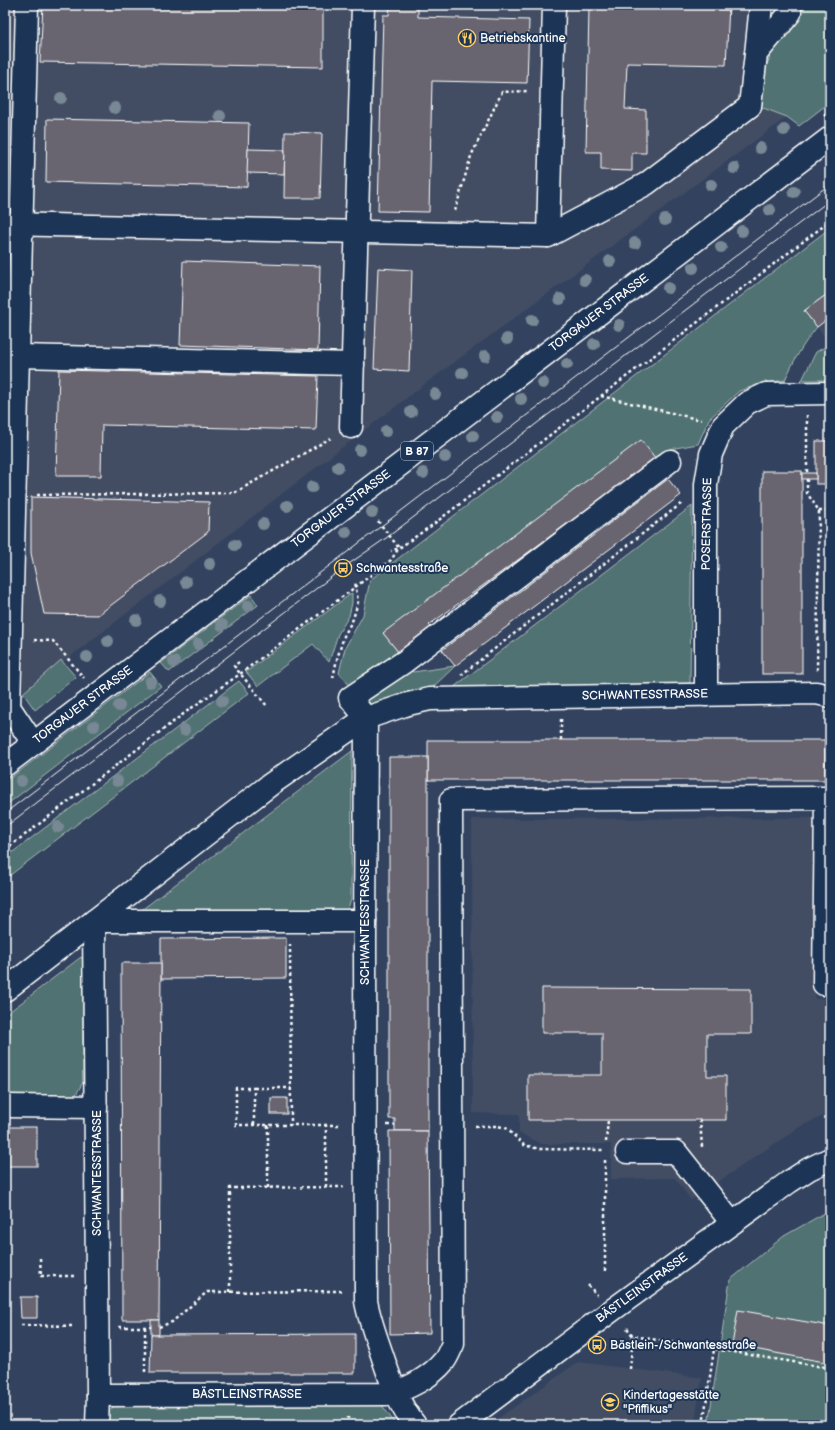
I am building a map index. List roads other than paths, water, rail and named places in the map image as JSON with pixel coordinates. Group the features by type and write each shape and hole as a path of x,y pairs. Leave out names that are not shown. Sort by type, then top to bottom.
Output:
{"street":[{"path":"27,5 13,224 9,708 33,743"},
{"path":"351,427 363,5"},
{"path":"548,236 554,5"},
{"path":"13,224 548,236 646,184 750,106 761,5"},
{"path":"756,54 790,13 790,5"},
{"name":"TORGAUER STRASSE","path":"5,764 830,138"},
{"path":"13,364 353,364"},
{"name":"POSERSTRASSE","path":"706,695 706,484 711,454 723,426 747,403 766,394 830,393"},
{"path":"366,718 350,698 404,662 670,461"},
{"name":"SCHWANTESSTRASSE","path":"5,990 271,784 366,718 408,704 430,699 822,694 829,696"},
{"name":"SCHWANTESSTRASSE","path":"366,718 366,1290 371,1321 395,1392"},
{"name":"BÄSTLEINSTRASSE","path":"98,1395 370,1394 395,1392 418,1382 445,1360 453,1344 451,800 826,798 824,984 830,984"},
{"path":"94,921 365,921"},
{"name":"SCHWANTESSTRASSE","path":"94,921 98,1327 97,1425"},
{"path":"5,1106 96,1107"},
{"path":"627,1152 676,1152 732,1223"},
{"name":"BÄSTLEINSTRASSE","path":"459,1425 611,1311 789,1182 809,1169 830,1159"},
{"path":"395,1392 401,1405 415,1425"}],"tram line":[{"path":"5,813 830,184"},
{"path":"5,827 343,568 389,536 830,200"}],"place":[{"name":"Betriebskantine","path":"467,38"},
{"name":"Schwantesstraße","path":"343,568"},
{"name":"Bästlein-/Schwantesstraße","path":"597,1345"},
{"name":"Kindertagesstätte \"Pfiffikus\"","path":"610,1402"}]}
